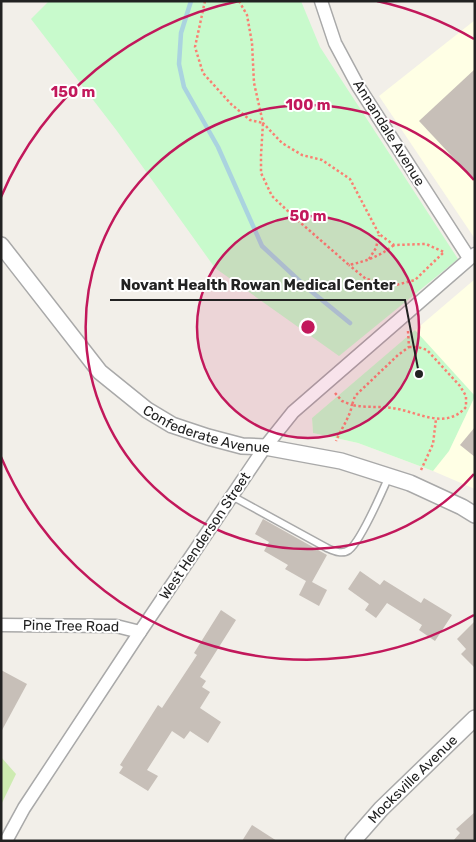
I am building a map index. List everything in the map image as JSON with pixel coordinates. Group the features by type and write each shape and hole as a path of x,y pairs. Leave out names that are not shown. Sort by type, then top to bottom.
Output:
{"street":[{"name":"Annandale Avenue","path":"321,1 335,43 358,86 472,256"},
{"name":"Confederate Avenue","path":"1,245 100,372 146,410 172,425 242,446 265,447 341,461 410,483 475,515"},
{"name":"West Henderson Street","path":"6,841 24,808 265,447 293,412 472,256"},
{"name":"Pine Tree Road","path":"1,625 116,626 140,632"},
{"name":"Mocksville Avenue","path":"353,841 381,809 475,718"}],"lane":[{"path":"232,496 327,548 340,553 349,551 357,541 389,476"}],"path":[{"path":"205,1 195,47 203,73 231,104 250,120 263,123 282,143 302,155 322,160 350,179 379,234 394,245"},
{"path":"239,1 247,15 252,43 254,83 263,123 261,173 272,196 294,217 366,279 396,285 415,280 444,252 426,244 394,245 381,255 368,261 350,265"},
{"path":"368,261 376,248 379,234"},
{"path":"408,330 410,347"},
{"path":"333,392 342,401 352,405 408,410 436,420 450,418 460,413 466,407 466,396 460,386 427,350 418,346 410,347 398,355 355,396 352,405 351,411 343,423 336,441"},
{"path":"422,470 433,444 436,420"}],"shaded area":[{"path":"475,20 475,239 379,96"},
{"path":"475,279 475,489 358,443 313,433 312,418"}],"green space":[{"path":"49,1 301,1 320,47 458,259 339,356 215,268 117,131 31,19"},
{"path":"415,330 475,396 449,451 433,471 358,443 313,433 312,418"},
{"path":"1,757 16,774 1,805"}],"building":[{"path":"475,69 475,181 419,121"},
{"path":"475,427 475,457 460,445"},
{"path":"263,519 327,555 312,582 327,590 319,606 299,595 306,581 285,569 288,565 264,551 269,542 255,534"},
{"path":"360,571 380,585 384,580 421,603 424,598 452,615 435,641 419,630 422,625 387,603 376,618 365,610 369,604 348,589"},
{"path":"221,610 236,620 200,677 206,681 202,687 210,692 200,708 221,722 208,743 190,731 184,739 172,731 147,770 158,776 148,791 119,773 123,767 120,765 158,705 162,708 197,655 194,653"},
{"path":"475,621 475,668 461,654 466,649 457,639"},
{"path":"1,670 27,684 1,732"},
{"path":"475,812 475,841 453,841 460,833 456,829"},
{"path":"252,825 277,841 242,841"}],"waterway":[{"path":"191,1 181,33 179,64 184,87 218,147 262,246 306,287 350,323"}],"place":[{"name":"Novant Health Rowan Medical Center","path":"419,374"}]}
